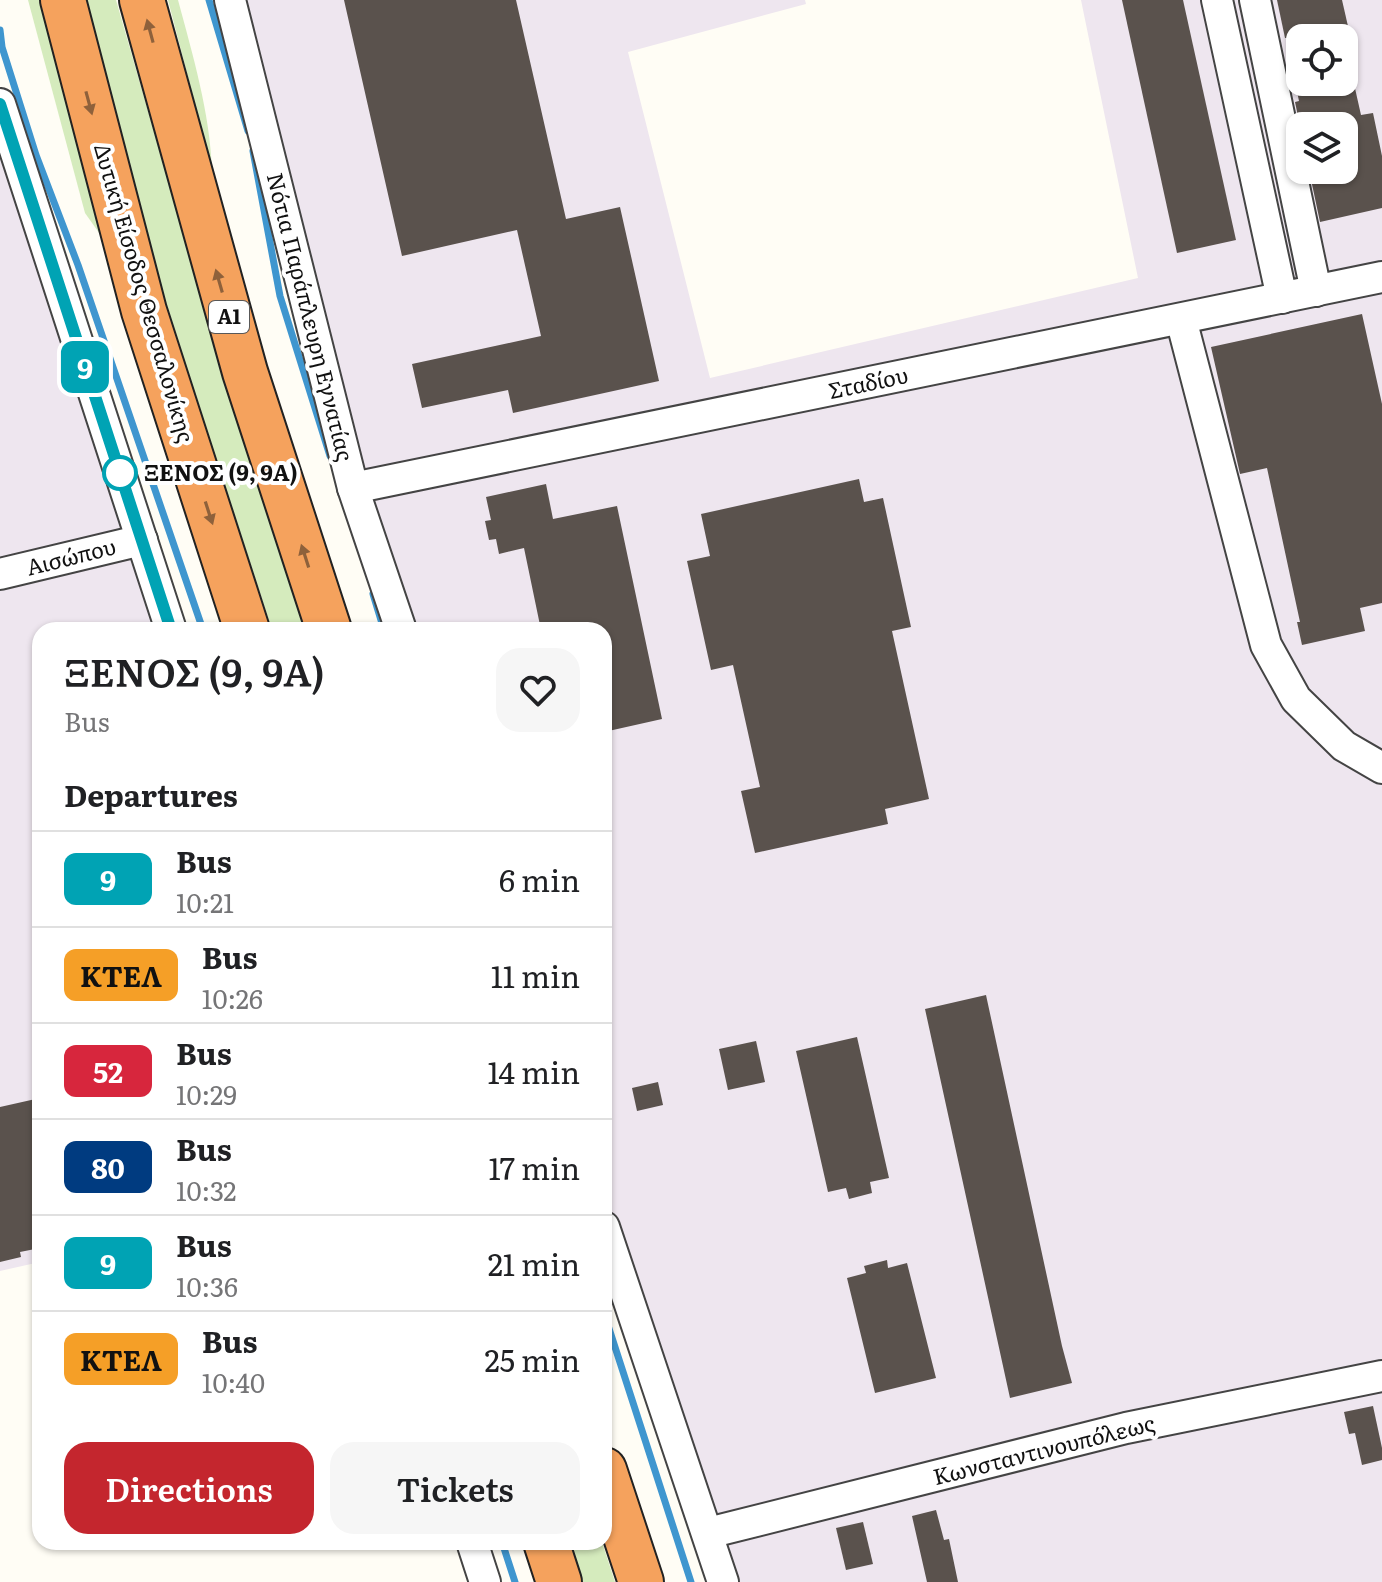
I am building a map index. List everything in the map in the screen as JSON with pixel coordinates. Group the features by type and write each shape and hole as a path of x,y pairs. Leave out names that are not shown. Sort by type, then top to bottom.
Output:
{"highway":[{"name":"Δυτική Είσοδος Θεσσαλονίκης","path":"63,0 144,311 244,622"},
{"name":"Α1","path":"142,0 245,372 326,622"},
{"path":"612,1494 641,1582"},
{"path":"549,1550 559,1582"}],"street":[{"name":"Νότια Παράπλευρη Εγνατίας","path":"230,0 353,488 398,622"},
{"path":"1217,0 1282,298"},
{"path":"1255,0 1316,291"},
{"path":"0,104 168,622"},
{"name":"Σταδίου","path":"353,488 1382,277"},
{"path":"1181,319 1266,645 1296,699 1344,746 1382,768"},
{"name":"Αισώπου","path":"0,574 142,540"},
{"path":"612,1251 723,1582"},
{"name":"Κωνσταντινουπόλεως","path":"708,1533 1126,1428 1382,1376"},
{"path":"473,1550 476,1580"}],"shaded area":[{"path":"230,0 805,0 806,4 628,52 710,378 1138,278 1081,0 1382,0 1382,1582 723,1582 612,1251 612,622 399,622"},
{"path":"0,115 163,622 32,622 32,1264 0,1271"}],"green space":[{"path":"28,0 45,0 114,254 85,213"},
{"path":"80,0 116,0 243,440 302,622 269,622 146,238"},
{"path":"168,0 178,0 189,42 204,106 212,170"},
{"path":"573,1550 605,1550 615,1582 583,1582"}],"building":[{"path":"344,0 516,0 566,219 620,207 659,381 513,413 508,390 422,408 412,364 541,336 517,230 402,256"},
{"path":"1122,0 1183,0 1236,240 1177,253"},
{"path":"1277,0 1342,0 1347,24 1286,24 1285,38"},
{"path":"1298,96 1357,96 1361,115 1373,113 1382,156 1382,208 1320,222 1312,184 1358,184 1358,112 1297,112 1295,102 1299,101"},
{"path":"1362,314 1382,404 1382,603 1360,608 1365,631 1302,645 1297,622 1300,622 1267,468 1240,474 1211,347"},
{"path":"859,479 864,502 883,498 911,627 892,631 929,799 885,809 888,824 755,853 741,791 760,787 733,665 711,670 687,561 710,556 701,514"},
{"path":"546,484 553,519 617,506 662,719 612,730 612,622 539,622 524,548 499,554 496,539 489,540 485,521 491,520 486,497"},
{"path":"986,995 1072,1383 1010,1398 925,1009"},
{"path":"857,1037 889,1178 870,1182 872,1193 849,1199 846,1188 828,1192 796,1051"},
{"path":"756,1041 765,1082 728,1090 719,1049"},
{"path":"658,1082 663,1105 637,1111 632,1088"},
{"path":"32,1100 32,1250 20,1252 21,1257 0,1262 0,1107"},
{"path":"887,1260 888,1268 907,1263 936,1378 875,1393 847,1278 866,1273 864,1266"},
{"path":"1373,1406 1382,1460 1362,1465 1355,1433 1349,1434 1344,1412"},
{"path":"936,1510 944,1540 949,1539 958,1582 927,1582 912,1516"},
{"path":"863,1522 873,1564 846,1570 836,1528"}],"waterway":[{"path":"209,0 248,131"},
{"path":"0,30 2,47 36,155 78,265 200,622"},
{"path":"253,151 280,296 330,456"},
{"path":"373,594 382,622"},
{"path":"612,1338 691,1582"},
{"path":"505,1550 515,1582"}],"bus line":[{"name":"9","path":"0,104 168,622"}],"place":[{"name":"ΞΕΝΟΣ (9, 9Α)","path":"120,473"}]}
